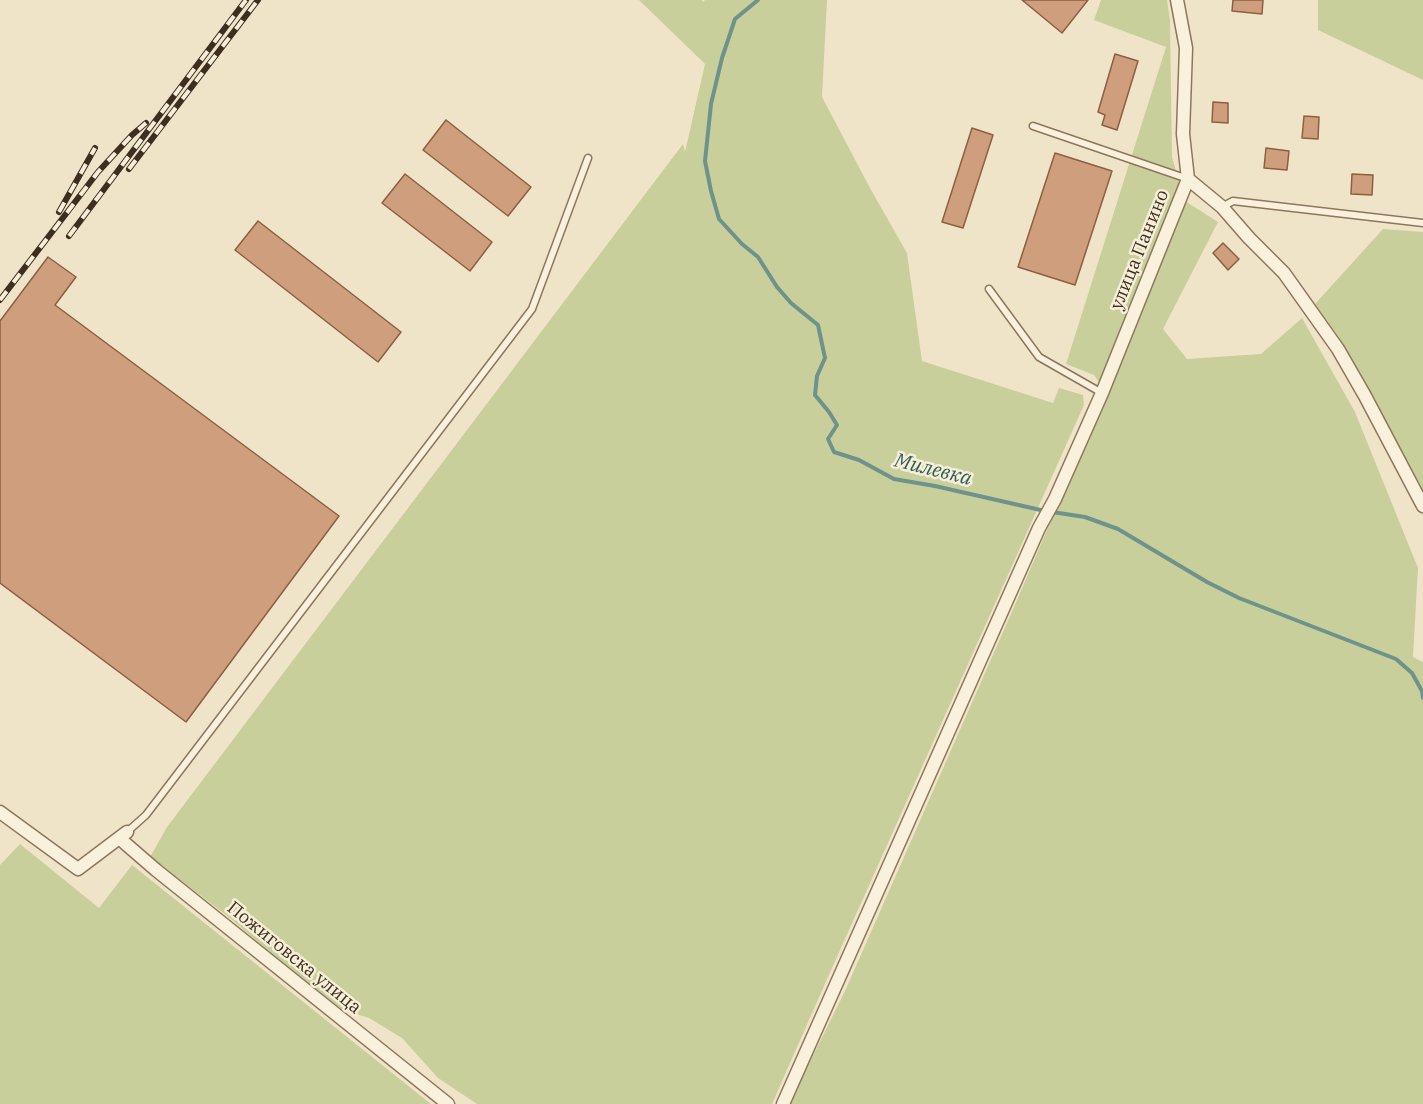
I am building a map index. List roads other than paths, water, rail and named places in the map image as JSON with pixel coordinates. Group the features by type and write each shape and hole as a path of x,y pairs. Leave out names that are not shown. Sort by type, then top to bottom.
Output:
{"street":[{"name":"улица Панино","path":"783,1104 1039,528 1055,499 1102,393 1188,179 1183,134 1185,48 1177,0"},
{"path":"1188,179 1222,207 1284,273 1338,349 1423,506"},
{"path":"0,812 78,869 123,835"},
{"name":"Пожиговска улица","path":"123,835 174,884 448,1104"}],"lane":[{"path":"1033,126 1188,179"},
{"path":"123,835 146,814 532,309 588,158"},
{"path":"1222,207 1233,201 1423,223"},
{"path":"989,289 1040,357 1102,393"}],"waterway":[{"name":"Милевка","path":"758,0 735,19 722,58 711,104 705,161 719,219 742,244 758,257 777,287 791,303 818,325 825,358 817,376 815,395 837,425 828,439 834,452 859,460 894,479 1045,511"},
{"name":"Милевка","path":"1052,512 1085,517 1118,529 1207,582 1239,598 1396,659 1412,673 1422,691 1423,698"}],"railway":[{"path":"69,236 246,0"},
{"path":"129,169 258,0"},
{"path":"0,300 98,172 146,123"},
{"path":"59,212 95,148"}]}
